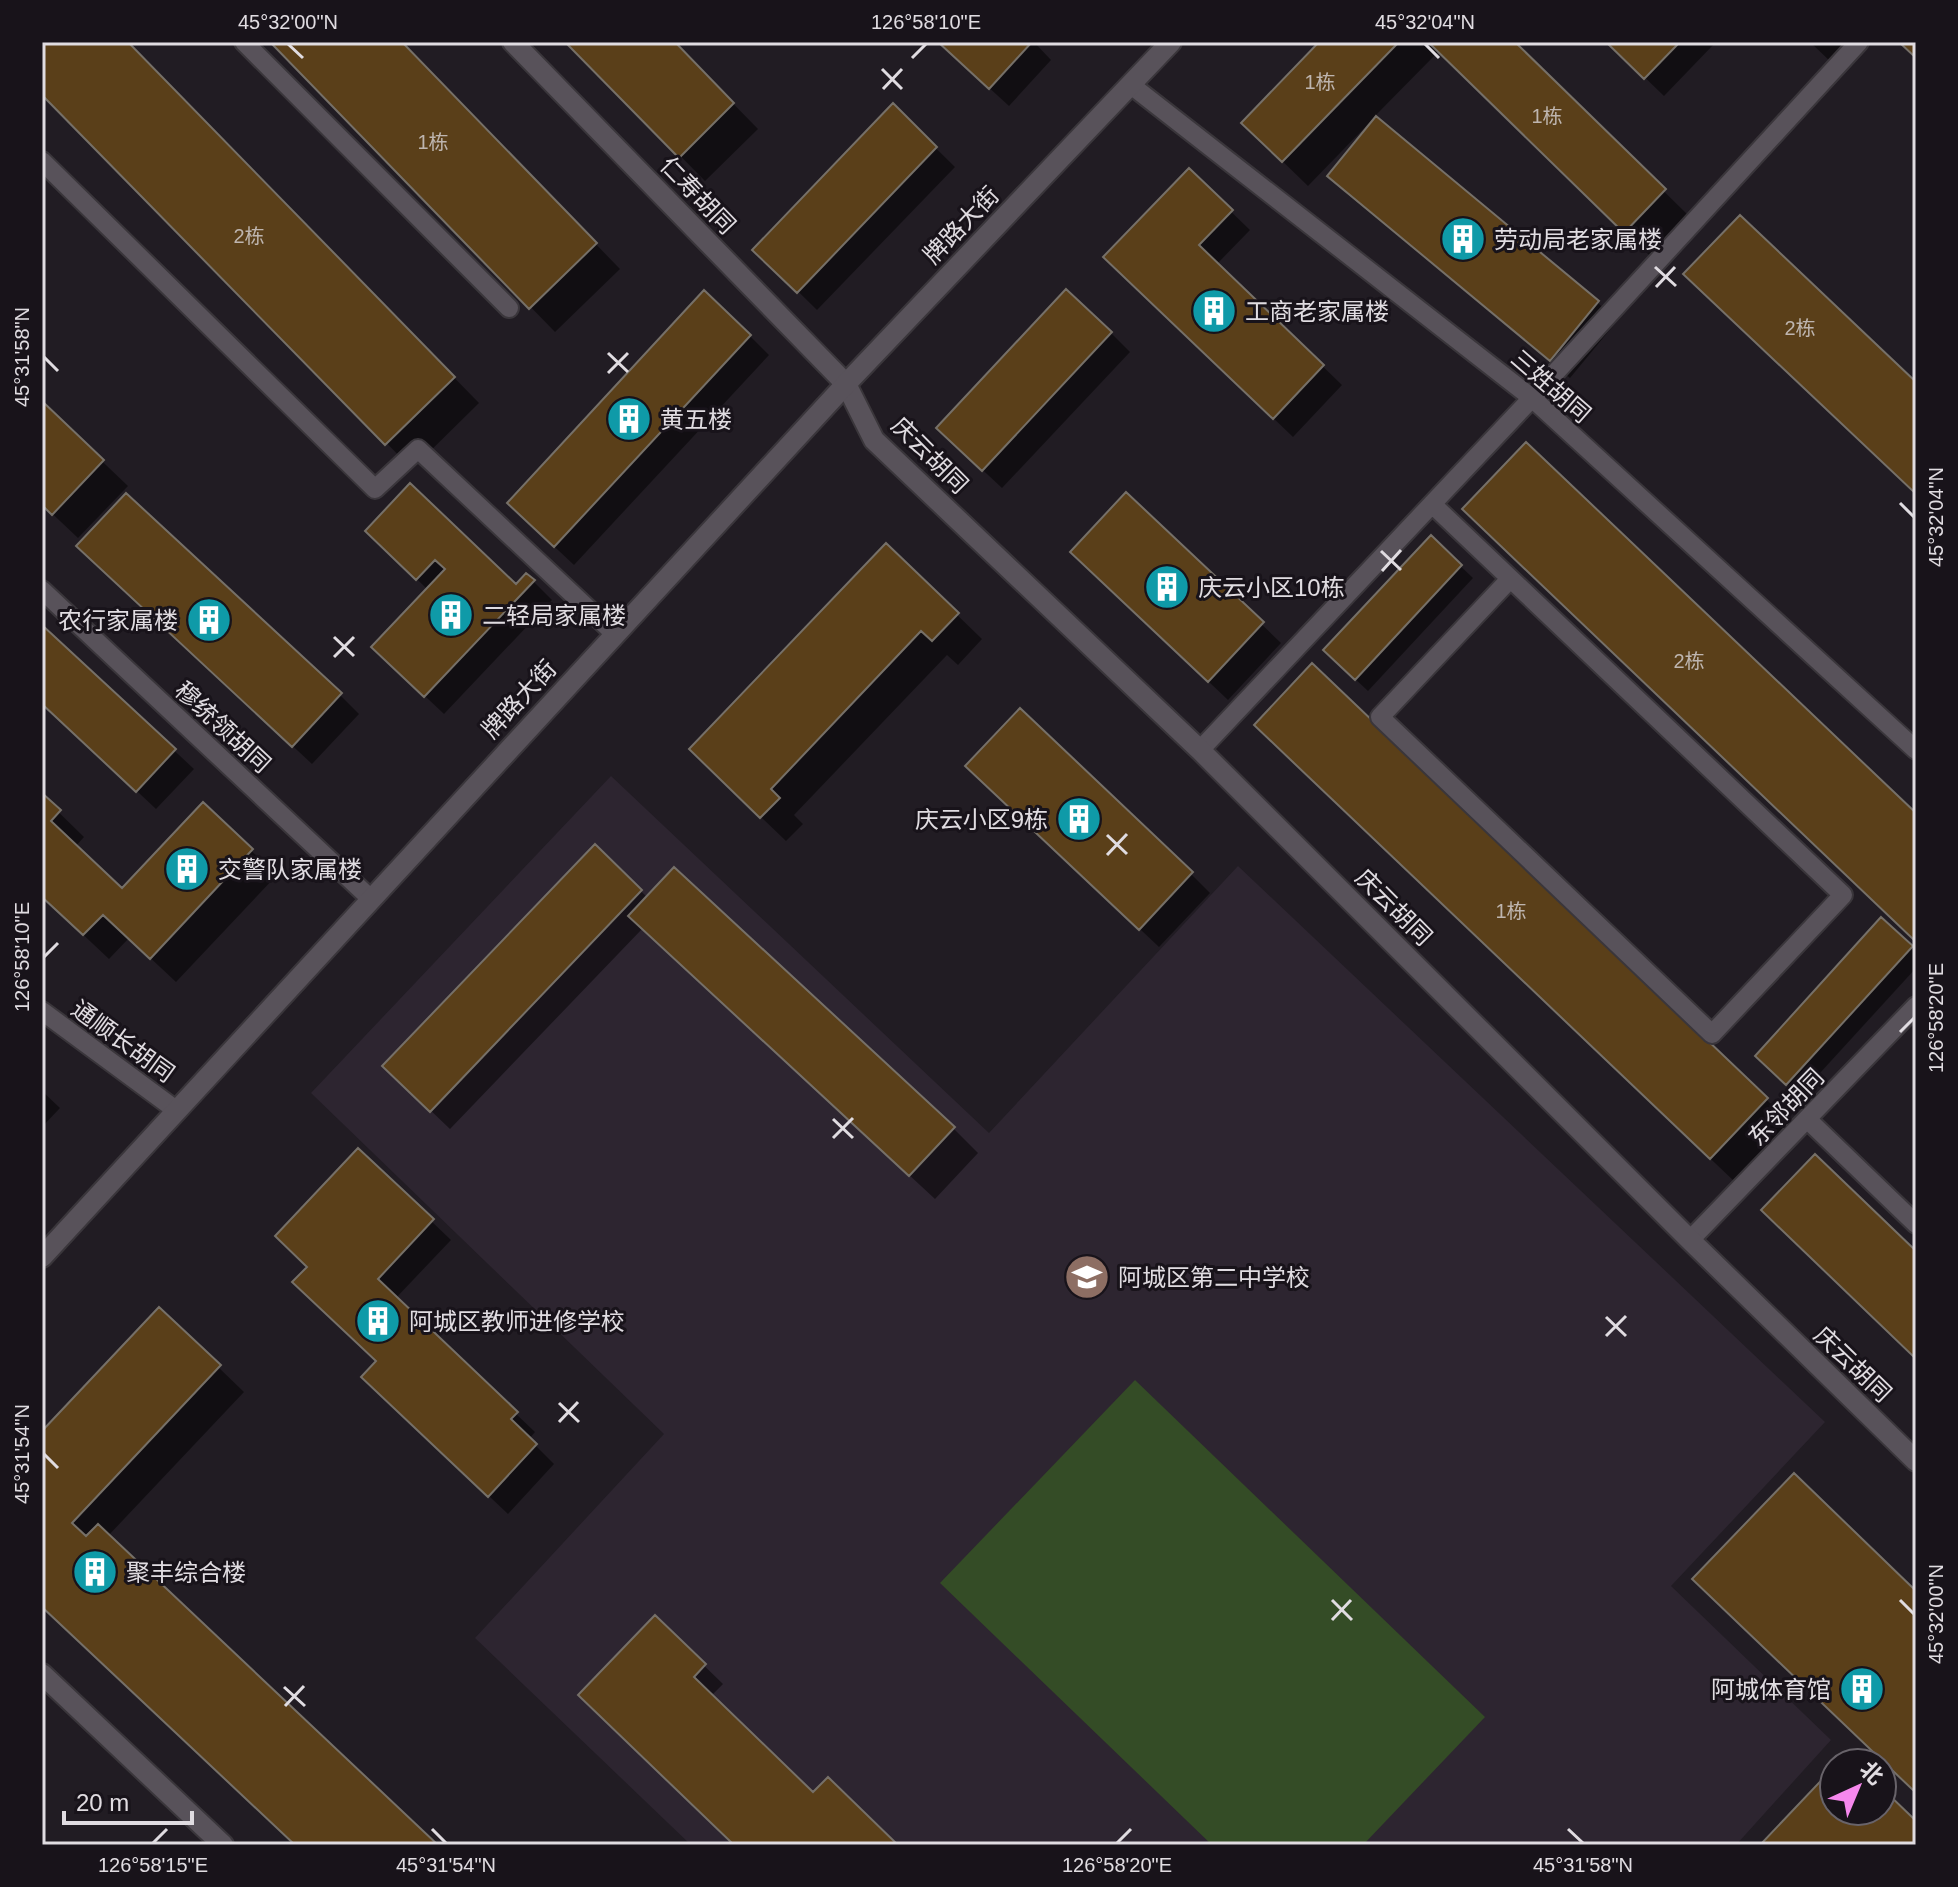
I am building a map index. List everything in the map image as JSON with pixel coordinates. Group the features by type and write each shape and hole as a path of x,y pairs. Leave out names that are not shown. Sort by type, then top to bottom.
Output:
{"street":[{"name":"仁寿胡同","path":"513,42 846,384"},
{"name":"牌路大街","path":"42,1257 846,384 1171,42"},
{"name":"庆云胡同","path":"846,384 874,440 1200,750 1690,1240 1916,1461"},
{"path":"42,1674 223,1845"}],"lane":[{"path":"244,42 509,308"},
{"path":"1200,750 1532,398 1859,42"},
{"name":"三姓胡同","path":"1131,85 1532,398 1916,750"},
{"path":"42,161 375,489 418,449 615,634"},
{"path":"1432,504 1843,895 1712,1034 1380,717 1510,579"},
{"name":"穆统领胡同","path":"42,590 371,899"},
{"name":"东邻胡同","path":"1690,1240 1916,1006"},
{"name":"通顺长胡同","path":"42,1011 176,1110"},
{"path":"1807,1119 1916,1224"}],"shaded area":[{"name":"阿城区第二中学校","path":"611,776 989,1133 1238,866 1825,1422 1671,1586 1831,1740 1825,1747 1818,1747 1818,1754 1736,1845 691,1845 475,1638 664,1434 311,1093"}],"green space":[{"path":"1135,1380 1485,1717 1363,1845 1212,1845 940,1583"}],"building":[{"path":"42,42 128,42 455,377 385,445 42,95"},
{"path":"270,42 402,42 597,243 529,309"},
{"path":"565,42 675,42 734,103 679,158"},
{"path":"938,42 1032,42 989,89"},
{"path":"1319,42 1399,42 1282,162 1241,123"},
{"path":"1428,42 1515,42 1666,189 1624,233"},
{"path":"1606,42 1680,42 1644,79"},
{"path":"1901,42 1916,42 1916,58 1900,43"},
{"path":"893,103 937,147 797,293 752,250"},
{"name":"劳动局老家属楼","path":"1376,116 1599,301 1550,361 1327,176"},
{"name":"工商老家属楼","path":"1189,168 1233,210 1199,245 1324,365 1273,419 1103,257"},
{"path":"1740,215 1916,382 1916,494 1683,274"},
{"path":"1066,289 1112,332 982,471 936,428"},
{"name":"黄五楼","path":"704,290 751,335 554,547 507,503"},
{"path":"42,401 104,460 52,515 42,505"},
{"path":"1526,442 1916,813 1915,941 1462,509"},
{"name":"二轻局家属楼","path":"410,483 516,584 526,573 535,580 424,697 371,647 445,569 435,560 416,580 365,531"},
{"name":"庆云小区10栋","path":"1126,492 1264,622 1208,682 1070,552"},
{"name":"农行家属楼","path":"126,493 342,693 292,747 76,546"},
{"path":"1431,535 1462,565 1355,680 1323,650"},
{"path":"886,543 959,613 932,641 921,631 771,789 780,798 760,818 689,749"},
{"path":"42,625 176,749 136,792 42,704"},
{"path":"1312,663 1768,1098 1710,1159 1254,725"},
{"name":"庆云小区9栋","path":"1020,708 1193,872 1139,930 965,766"},
{"name":"交警队家属楼","path":"42,793 61,810 51,821 122,888 203,802 253,849 150,959 103,915 83,935 42,897"},
{"path":"595,844 642,890 430,1112 382,1066"},
{"path":"674,867 955,1127 909,1176 628,916"},
{"path":"1881,917 1913,946 1786,1085 1755,1056"},
{"name":"阿城区教师进修学校","path":"358,1148 434,1219 378,1279 518,1412 511,1419 537,1444 488,1497 361,1377 376,1361 292,1282 307,1267 275,1236"},
{"path":"1815,1154 1916,1251 1916,1359 1761,1210"},
{"name":"聚丰综合楼","path":"159,1307 221,1365 72,1523 86,1536 98,1524 438,1845 295,1845 42,1607 42,1431"},
{"name":"阿城体育馆","path":"1794,1473 1916,1591 1914,1791 1898,1776 1898,1747 1868,1747 1692,1579"},
{"path":"655,1615 706,1664 694,1677 813,1792 828,1777 898,1845 734,1845 578,1695"},
{"path":"1818,1784 1818,1827 1898,1827 1898,1804 1916,1821 1916,1842 1913,1845 1760,1845"}],"place":[{"name":"劳动局老家属楼","path":"1463,239"},
{"name":"工商老家属楼","path":"1214,311"},
{"name":"黄五楼","path":"629,419"},
{"name":"庆云小区10栋","path":"1167,587"},
{"name":"二轻局家属楼","path":"451,615"},
{"name":"农行家属楼","path":"209,620"},
{"name":"庆云小区9栋","path":"1079,819"},
{"name":"交警队家属楼","path":"187,869"},
{"name":"阿城区第二中学校","path":"1087,1277"},
{"name":"阿城区教师进修学校","path":"378,1321"},
{"name":"聚丰综合楼","path":"95,1572"},
{"name":"阿城体育馆","path":"1862,1689"}]}
